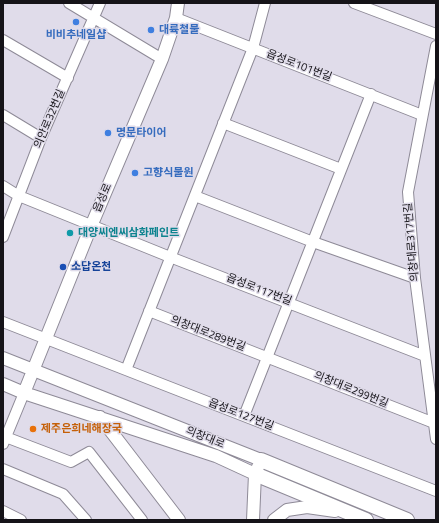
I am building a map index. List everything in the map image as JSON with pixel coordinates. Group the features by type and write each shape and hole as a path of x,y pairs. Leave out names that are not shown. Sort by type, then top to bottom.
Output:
{"highway":[{"name":"의창대로","path":"261,460 406,520"},
{"name":"의창대로","path":"255,474 366,520"}],"main road":[{"name":"읍성로","path":"24,393 92,224 162,60 176,18 178,3"},
{"name":"의창대로","path":"3,358 261,460"},
{"name":"의창대로","path":"3,384 24,393 216,456 255,474"},
{"path":"100,417 179,520"},
{"path":"253,520 255,474 261,460"},
{"path":"274,520 287,510 307,507 346,512"}],"street":[{"path":"69,3 162,60"},
{"name":"의안로32번길","path":"3,237 41,138 100,3"},
{"path":"126,370 253,48 266,3"},
{"path":"354,3 436,34"},
{"name":"읍성로101번길","path":"176,18 422,115"},
{"path":"3,40 68,78"},
{"name":"의창대로317번길","path":"436,46 408,192 415,278 436,439"},
{"path":"244,416 371,94"},
{"path":"3,115 41,138"},
{"path":"224,123 341,169"},
{"name":"읍성로117번길","path":"3,186 19,196 92,224 170,257 425,356"},
{"path":"195,196 313,242 415,278"},
{"name":"의창대로289번길","path":"149,311 268,357"},
{"name":"읍성로127번길","path":"3,322 436,492"},
{"name":"의창대로299번길","path":"268,357 434,423"},
{"path":"24,393 4,439 71,462 89,452 142,520"},
{"path":"3,469 63,494 86,520"},
{"path":"3,511 21,520"}],"place":[{"name":"비비추네일샵","path":"76,22"},
{"name":"대륙철물","path":"151,30"},
{"name":"명문타이어","path":"108,133"},
{"name":"고향식물원","path":"135,173"},
{"name":"대양씨엔씨삼화페인트","path":"70,233"},
{"name":"소답온천","path":"63,267"},
{"name":"제주은희네해장국","path":"33,429"}]}
